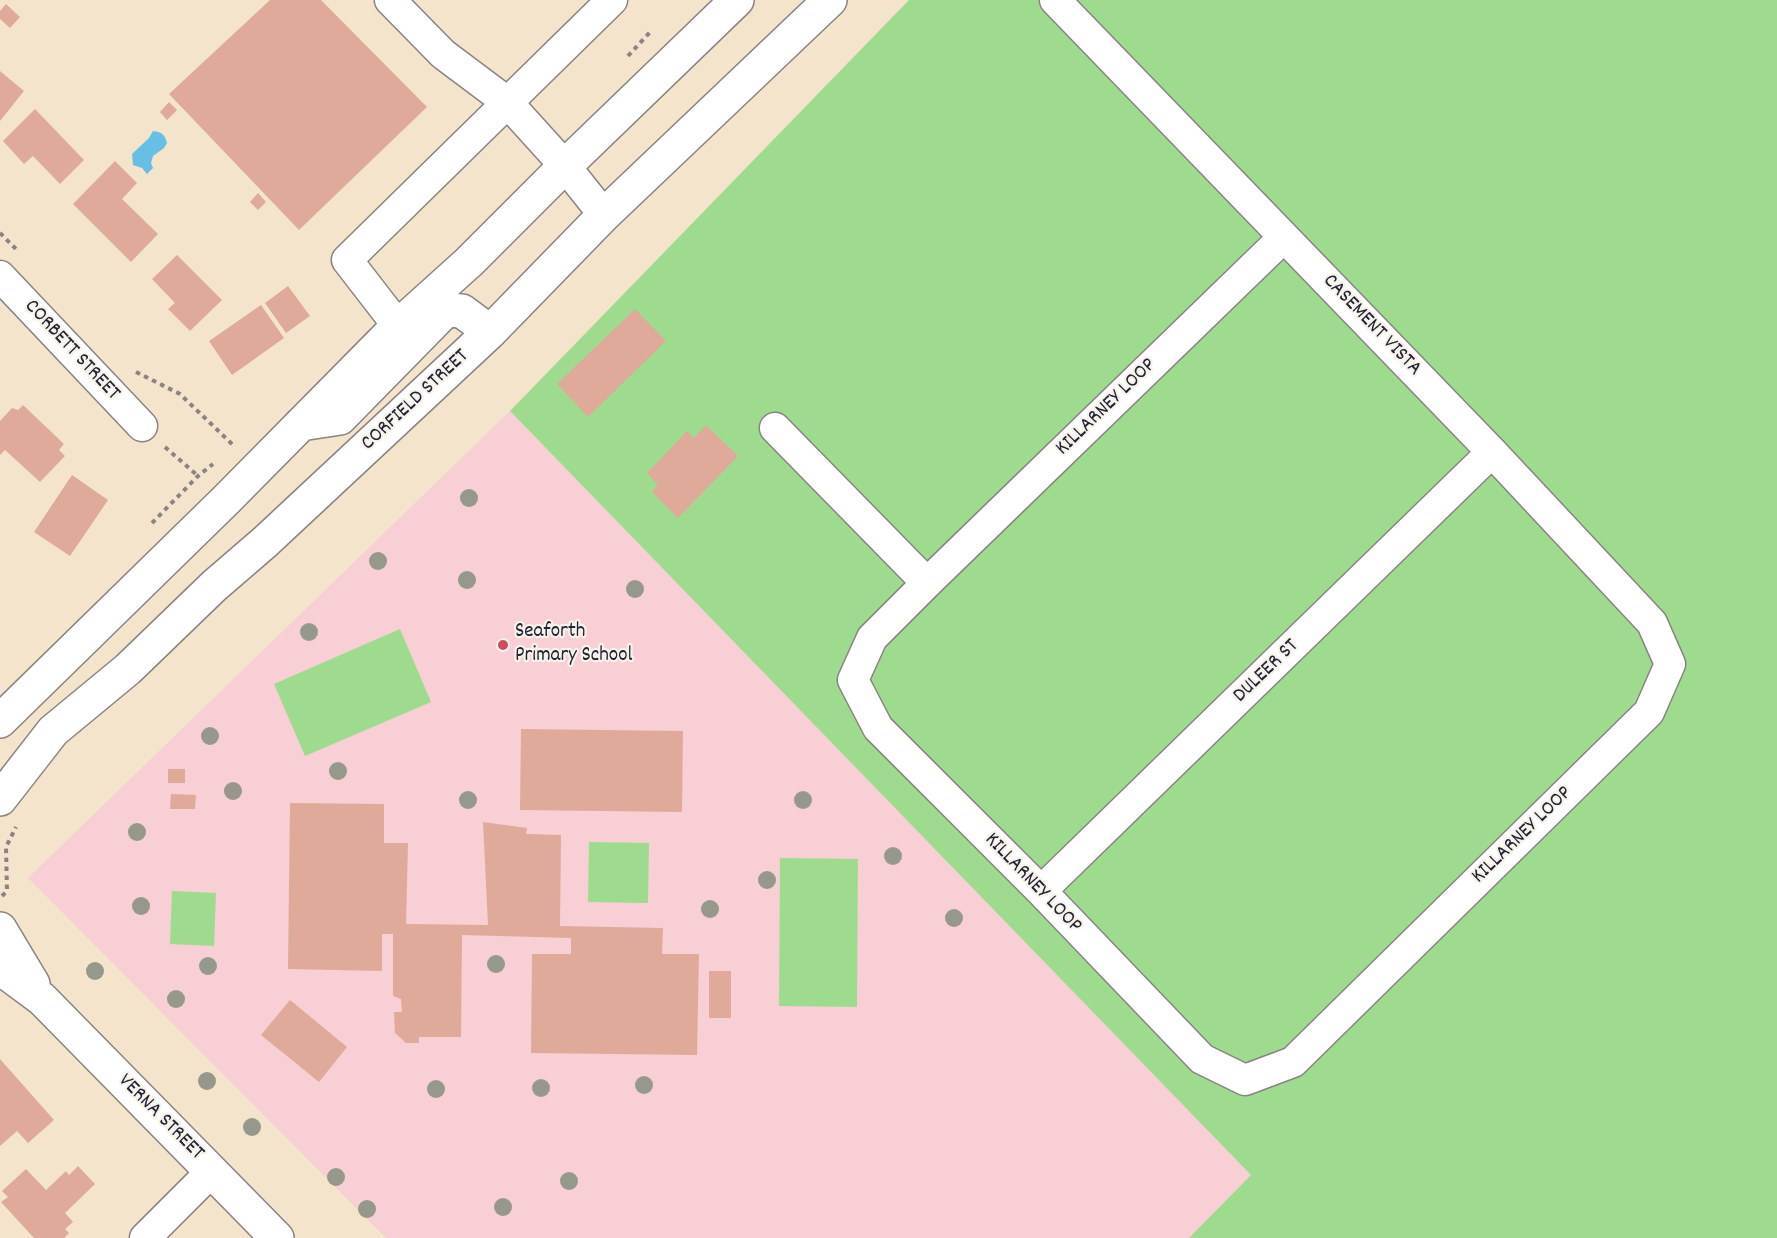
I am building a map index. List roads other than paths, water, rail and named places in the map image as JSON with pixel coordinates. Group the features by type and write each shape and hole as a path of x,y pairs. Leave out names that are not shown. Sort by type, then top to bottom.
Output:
{"main road":[{"path":"0,721 226,500 398,326 469,262 737,0"},
{"name":"CORFIELD STREET","path":"0,799 53,731 128,669 214,586 265,542 490,332 604,215 830,0"},
{"path":"302,424 340,418 446,310 462,311 490,332"},
{"name":"VERNA STREET","path":"0,929 42,999"},
{"name":"VERNA STREET","path":"0,968 42,999 277,1238"}],"street":[{"path":"390,0 443,54 507,102 565,166 604,215"},
{"path":"398,326 346,260 612,0"},
{"name":"CASEMENT VISTA","path":"1055,0 1492,452 1652,623 1670,664"},
{"name":"KILLARNEY LOOP","path":"1284,237 872,638 853,680 878,728 1041,891 1202,1059 1245,1080 1293,1062 1649,712 1670,664"},
{"name":"CORBETT STREET","path":"0,276 142,426"},
{"path":"775,428 927,583"},
{"name":"DULEER ST","path":"1041,891 1492,452"},
{"path":"145,1238 212,1171"}],"water":[{"path":"153,131 162,134 167,143 153,156 151,163 153,168 147,174 142,168 133,165 132,154"}],"place":[{"name":"Seaforth Primary School","path":"503,645"}]}
